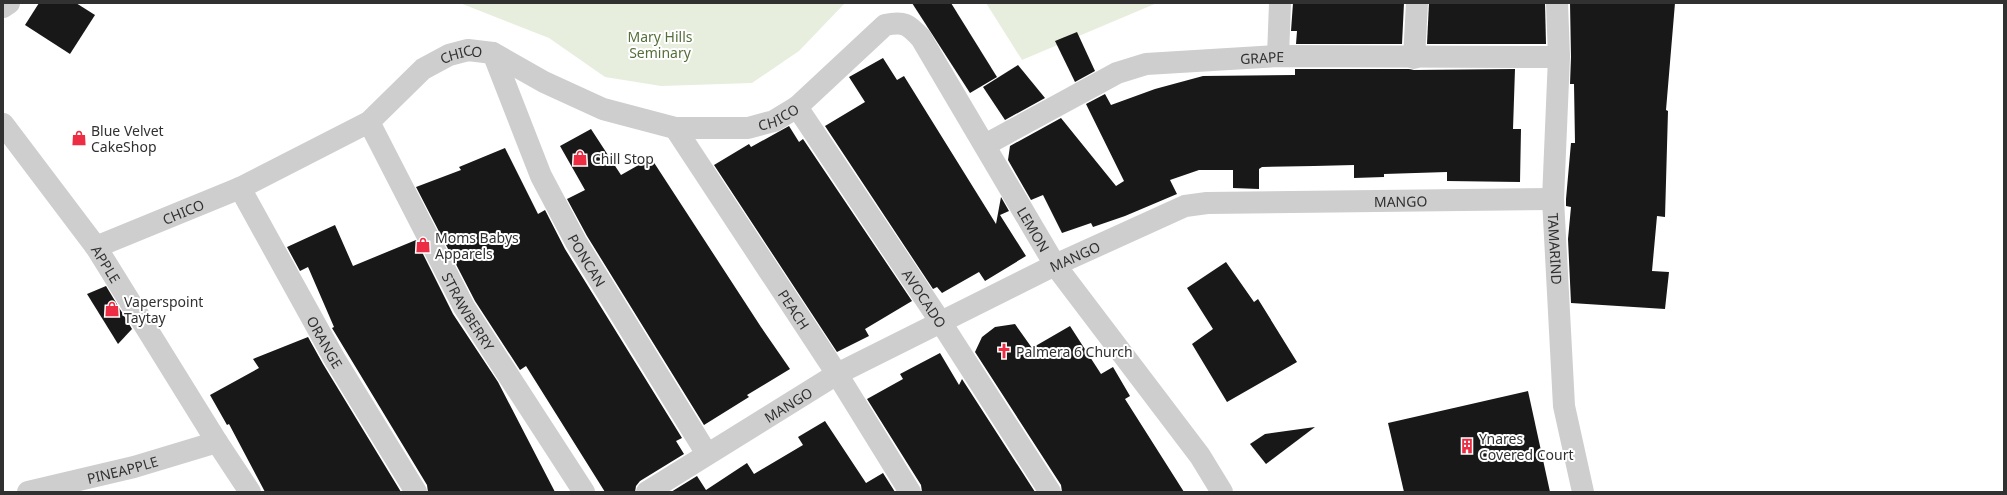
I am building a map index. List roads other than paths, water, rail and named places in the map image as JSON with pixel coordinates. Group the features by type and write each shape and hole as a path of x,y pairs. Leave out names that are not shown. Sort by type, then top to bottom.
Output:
{"street":[{"path":"3,7 8,3"},
{"path":"1278,56 1280,3"},
{"path":"1414,58 1416,3"},
{"name":"TAMARIND","path":"1557,3 1559,57 1553,199 1564,406 1583,492"},
{"name":"LEMON","path":"876,32 885,25 899,22 910,26 921,38 1055,265 1200,456 1222,492"},
{"name":"CHICO","path":"96,247 240,188 369,122 423,69 448,55 468,50 493,53 544,82 603,108 675,128 748,128 774,121 797,107 876,32"},
{"name":"PONCAN","path":"493,53 545,183 576,242 707,454"},
{"name":"GRAPE","path":"985,145 1118,73 1146,64 1278,56 1414,58 1559,57"},
{"name":"AVOCADO","path":"797,107 940,321 1050,492"},
{"name":"STRAWBERRY","path":"369,122 464,307 584,492"},
{"name":"APPLE","path":"3,124 96,247 217,442 250,492"},
{"name":"PEACH","path":"675,128 837,374 910,492"},
{"name":"ORANGE","path":"240,188 334,358 416,492"},
{"name":"MANGO","path":"647,492 837,374 940,321 1055,265 1185,206 1207,203 1553,199"},
{"name":"PINEAPPLE","path":"28,492 134,467 217,442"}],"place":[{"name":"Blue Velvet CakeShop","path":"79,138"},
{"name":"Chill Stop","path":"580,158"},
{"name":"Moms Babys Apparels","path":"423,245"},
{"name":"Vaperspoint Taytay","path":"112,309"},
{"name":"Palmera 6 Church","path":"1004,351"},
{"name":"Ynares Covered Court","path":"1467,446"}],"park label":[{"name":"Mary Hills Seminary","path":"660,44"}]}
